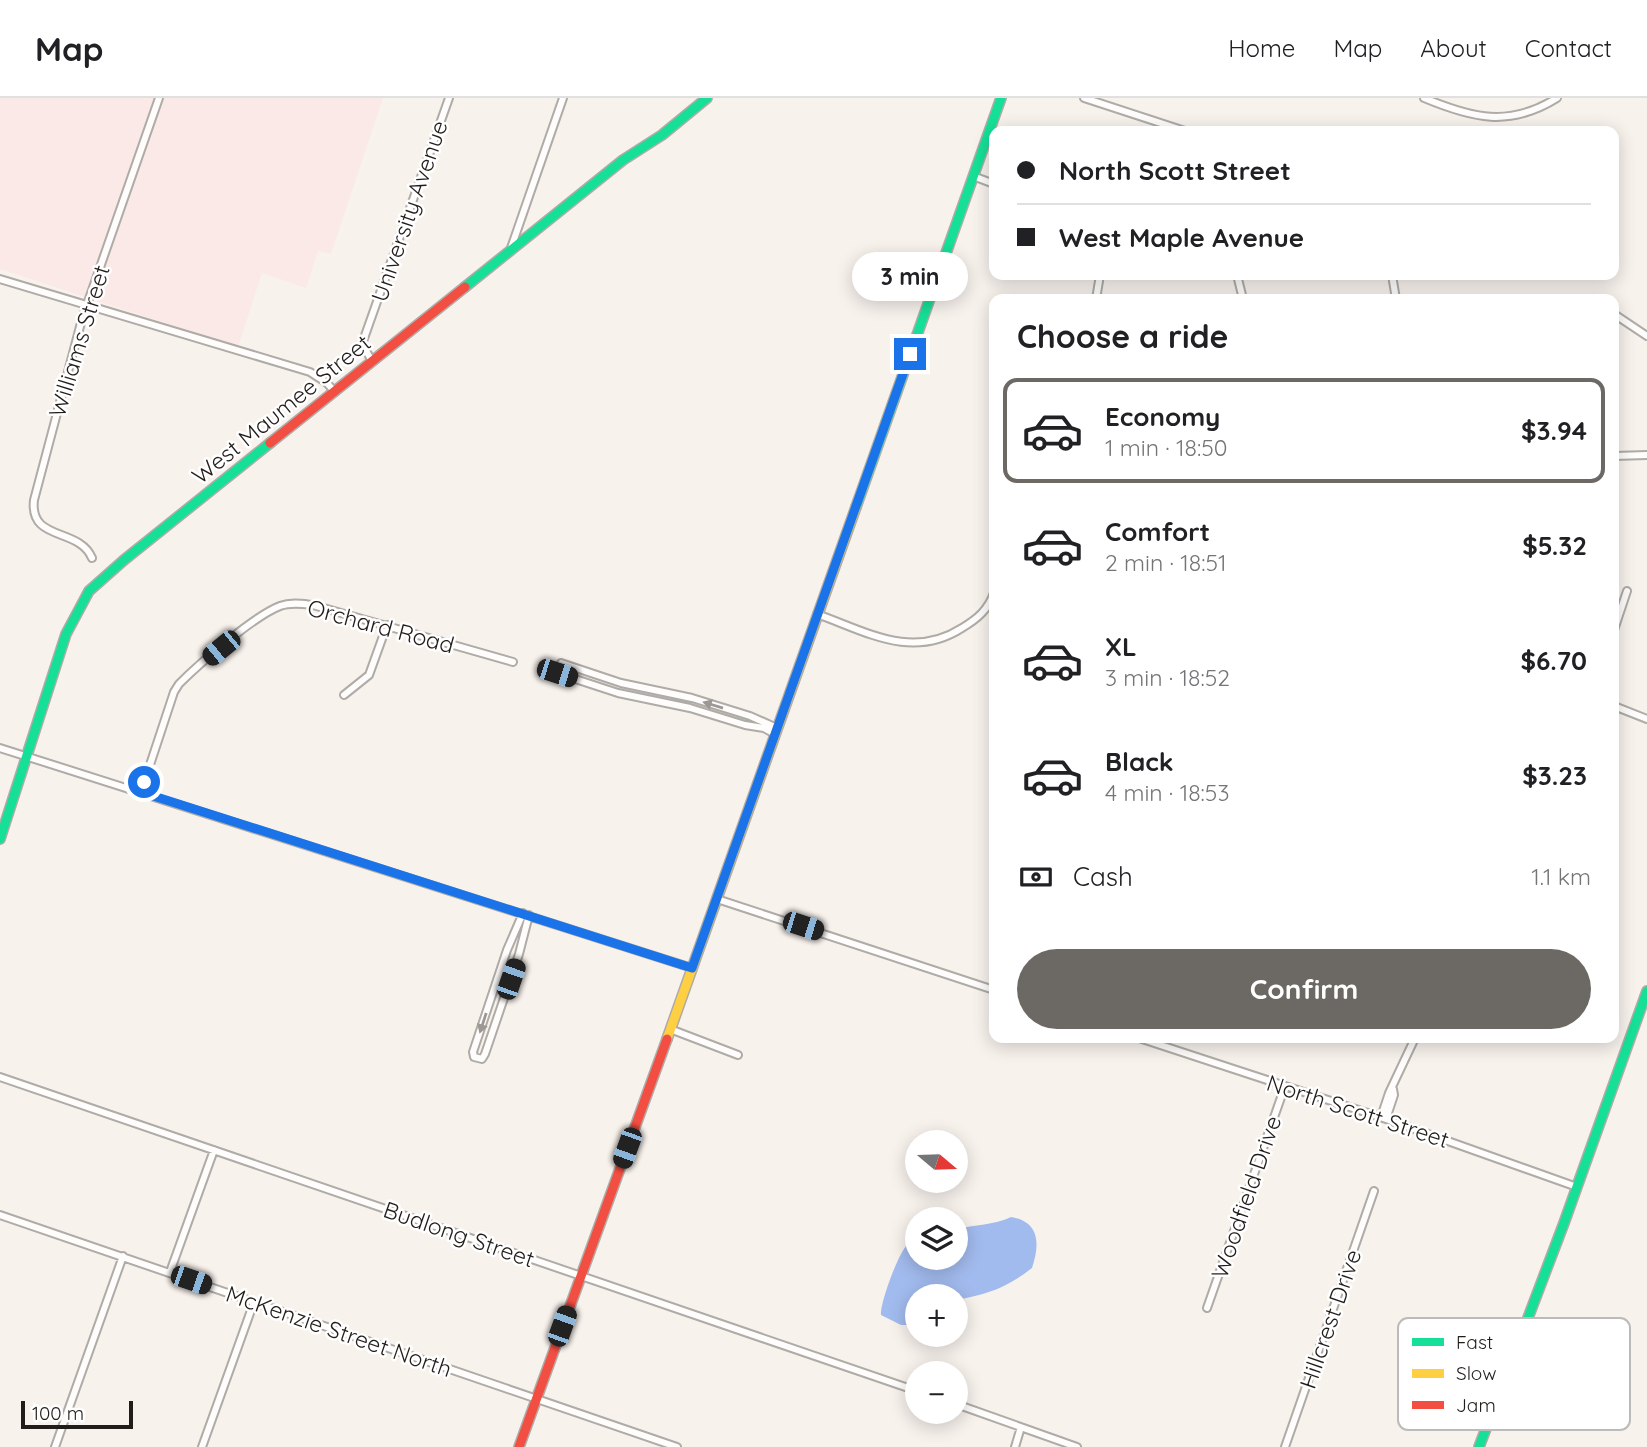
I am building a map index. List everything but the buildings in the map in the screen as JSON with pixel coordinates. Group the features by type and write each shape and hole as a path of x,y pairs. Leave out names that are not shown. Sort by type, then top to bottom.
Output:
{"street":[{"name":"Williams Street","path":"92,558 83,544 47,530 35,517 33,507 87,305 159,98"},
{"name":"University Avenue","path":"373,361 362,344 449,98"},
{"path":"509,253 563,98"},
{"name":"West Maumee Street","path":"0,839 66,634 89,590 623,160 662,135 707,98"},
{"path":"991,126 1001,98"},
{"path":"1084,98 1170,126"},
{"path":"1424,98 1454,110 1486,117 1517,116 1533,111 1556,98"},
{"path":"519,1447 989,131"},
{"path":"973,176 989,182"},
{"path":"0,279 310,372 334,391"},
{"path":"1619,317 1647,336"},
{"path":"1619,456 1647,455"},
{"path":"1619,615 1627,591"},
{"name":"Orchard Road","path":"141,792 179,684 254,622 281,606 290,603 313,605 513,662"},
{"path":"817,614 895,641 918,644 948,636 989,609"},
{"path":"344,695 369,675 387,625"},
{"path":"561,663 621,683 692,698 750,716 776,731 745,725 690,708 618,693 557,673 561,663"},
{"path":"618,693 621,683"},
{"path":"690,708 692,698"},
{"path":"1619,708 1647,719"},
{"path":"0,748 692,968"},
{"path":"717,899 989,988"},
{"path":"526,914 502,1004 485,1054 482,1059 474,1057 473,1052 490,1000 526,914"},
{"path":"1528,1318 1647,990"},
{"path":"490,1000 502,1004"},
{"path":"670,1029 738,1055"},
{"name":"North Scott Street","path":"1154,1043 1384,1118 1577,1187"},
{"path":"1384,1118 1413,1043"},
{"name":"Budlong Street","path":"0,1077 905,1387"},
{"name":"Woodfield Drive","path":"1207,1307 1285,1086"},
{"path":"170,1272 214,1150"},
{"name":"Hillcrest Drive","path":"1285,1447 1374,1191"},
{"name":"McKenzie Street North","path":"0,1215 677,1447"},
{"path":"55,1447 123,1256"},
{"path":"202,1447 254,1301"},
{"path":"968,1408 1077,1447"},
{"path":"1015,1447 1021,1427"},
{"path":"1479,1447 1485,1430"}],"shaded area":[{"path":"0,98 383,98 331,254 318,251 306,288 262,273 238,347 0,269"}],"water":[{"path":"1011,1217 1021,1220 1032,1229 1037,1243 1032,1268 1014,1281 968,1297 968,1284 905,1284 905,1325 881,1315 890,1279 905,1248 905,1270 968,1270 968,1227"}],"traffic: fast":[{"path":"465,287 623,160 662,135 707,98"},
{"path":"991,126 1001,98"},
{"path":"856,507 989,132"},
{"path":"0,839 66,634 89,591 270,443"},
{"path":"1528,1318 1647,991"},
{"path":"1479,1447 1485,1430"}],"traffic: slow":[{"path":"667,1039 856,507"}],"traffic: jam":[{"path":"270,443 465,287"},
{"path":"519,1447 667,1039"}],"route":[{"path":"144,782 141,792 692,968 910,354"}]}
